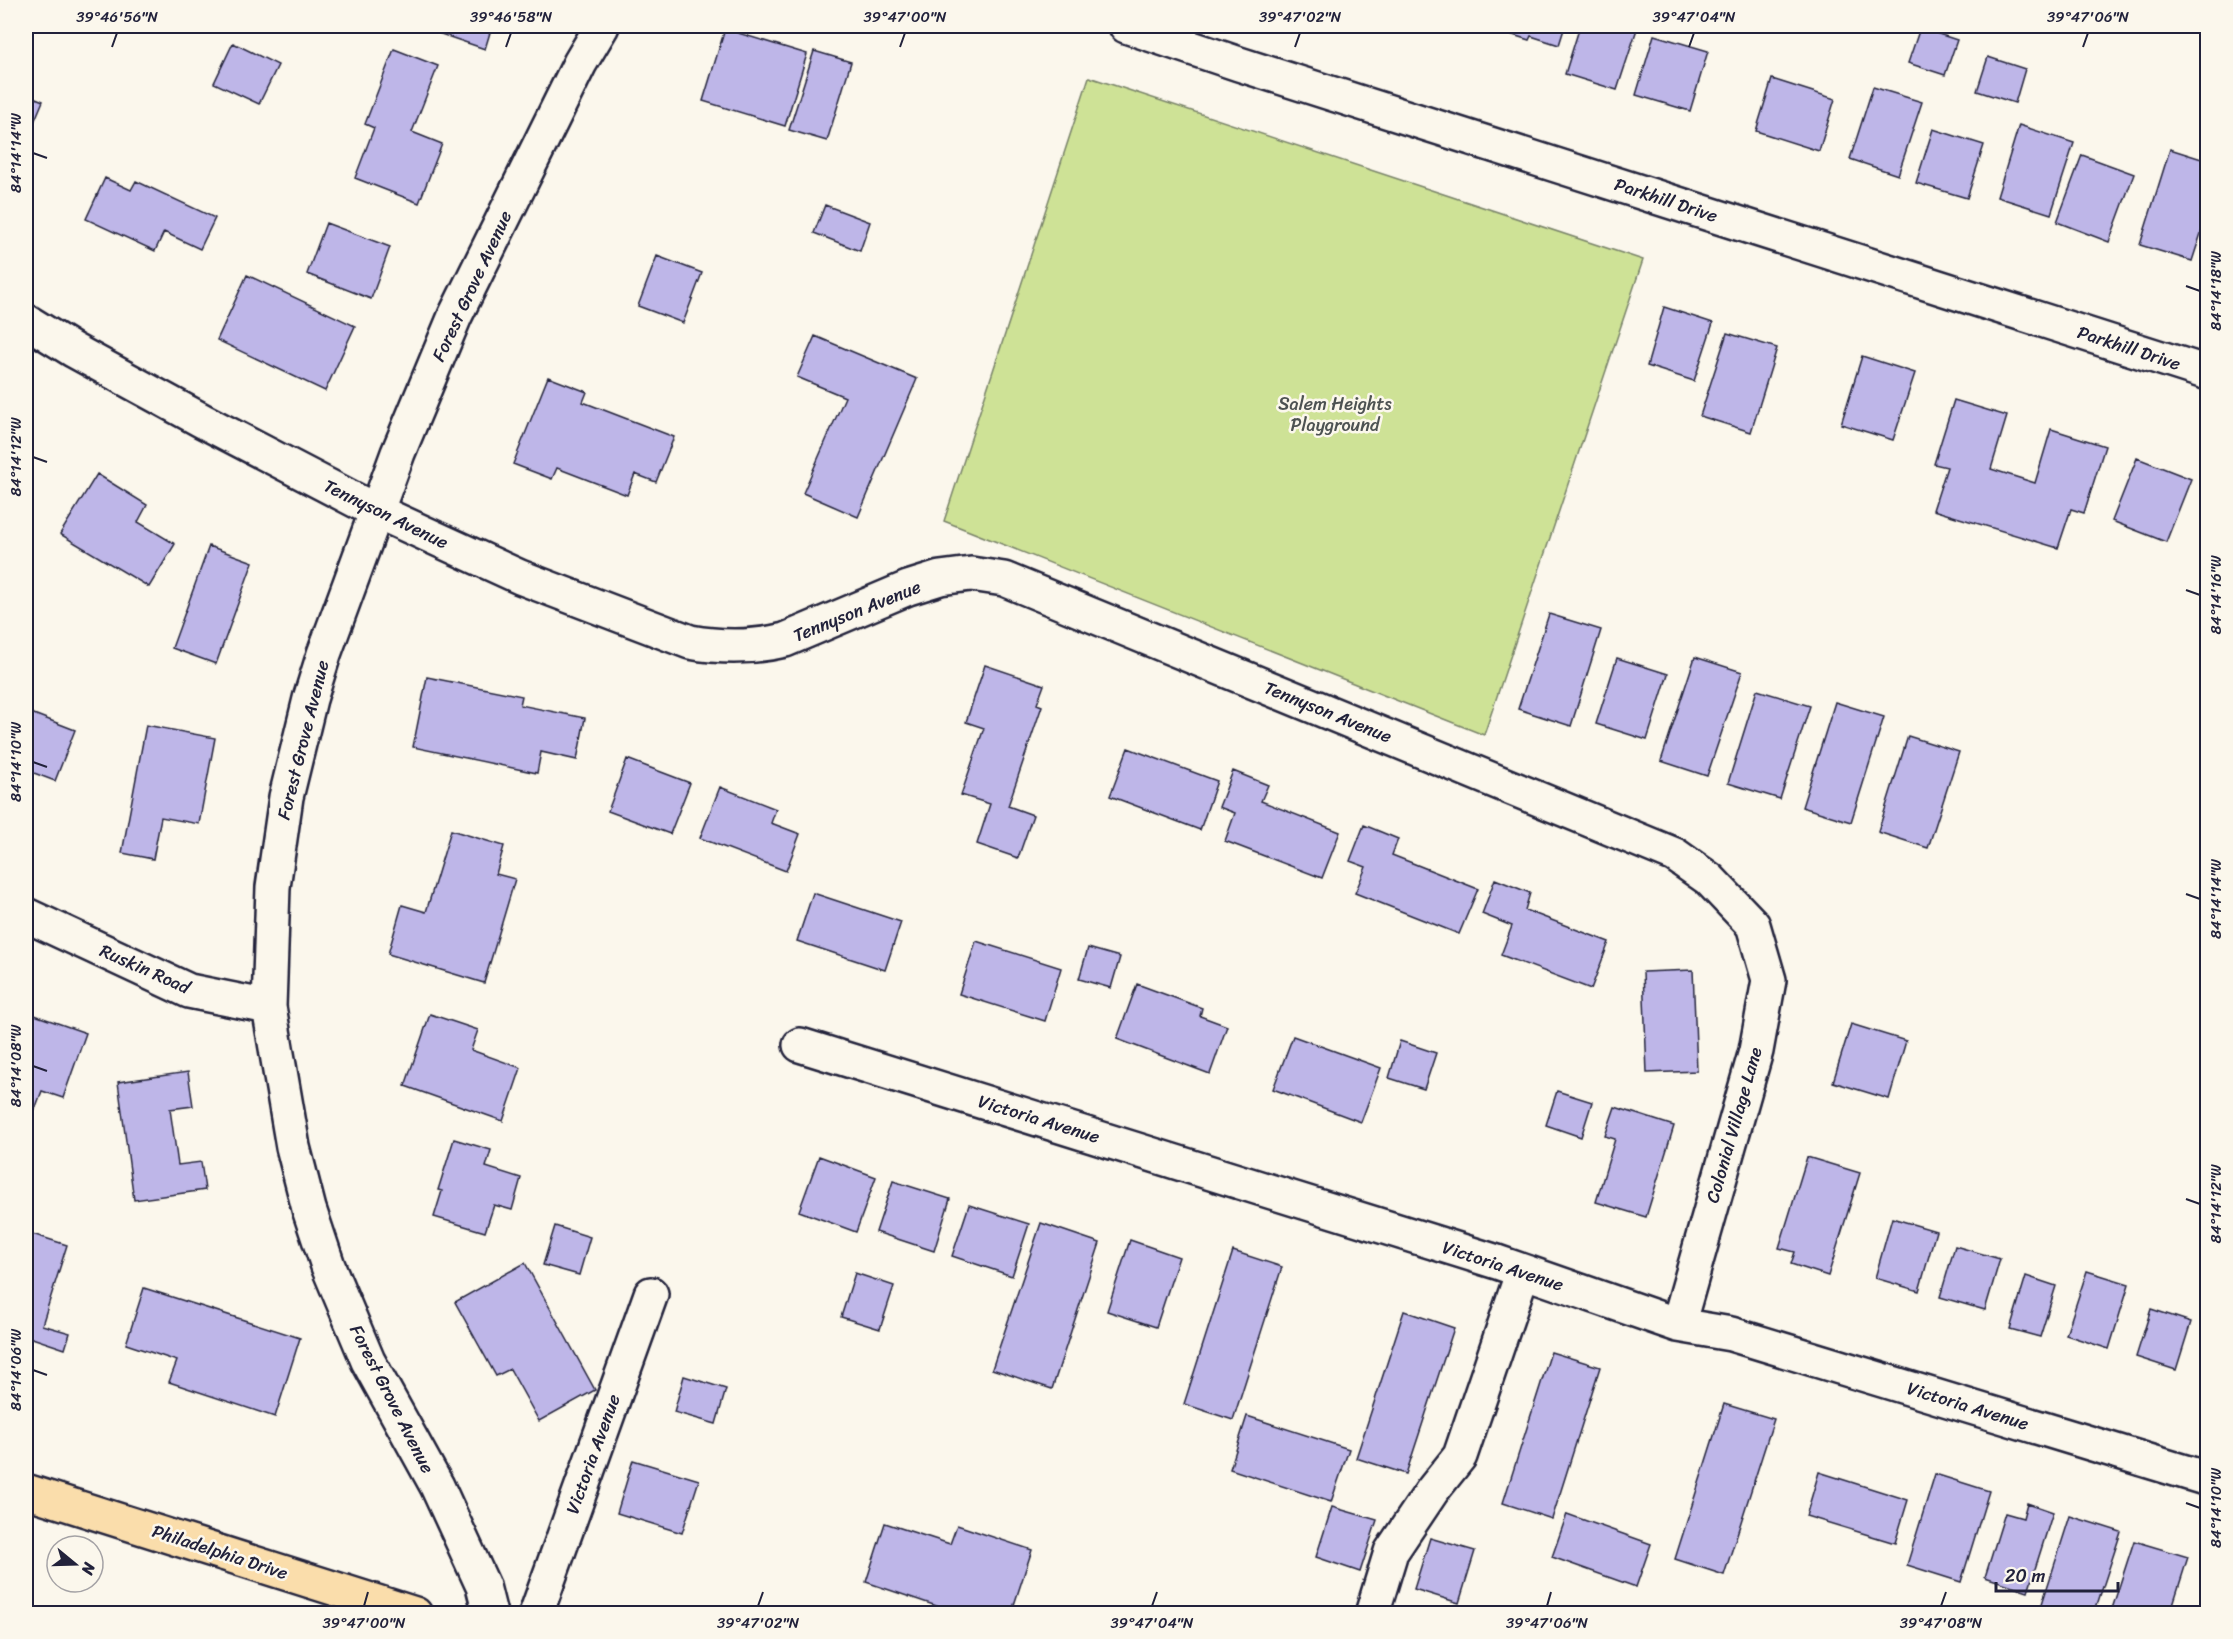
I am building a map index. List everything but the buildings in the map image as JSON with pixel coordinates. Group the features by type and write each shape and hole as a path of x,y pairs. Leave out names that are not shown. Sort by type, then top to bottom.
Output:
{"main road":[{"name":"Philadelphia Drive","path":"26,1491 415,1614"}],"street":[{"name":"Forest Grove Avenue","path":"490,1614 483,1586 437,1486 368,1360 328,1266 309,1209 293,1147 269,1007 273,887 286,797 309,699 398,453 455,316 580,63 602,26"},
{"name":"Parkhill Drive","path":"1126,26 1251,68 2208,373"},
{"name":"Tennyson Avenue","path":"26,321 73,350 193,416 376,511 520,577 690,642 720,648 763,646 784,640 908,588 940,578 971,574 1004,579 1675,855 1709,879 1754,925"},
{"name":"Ruskin Road","path":"26,915 189,991 269,1007"},
{"name":"Colonial Village Lane","path":"1678,1325 1756,1051 1769,980 1754,925"},
{"name":"Victoria Avenue","path":"800,1045 1523,1271 1678,1325 1731,1334 2208,1479"},
{"path":"1372,1614 1391,1552 1432,1491 1460,1456 1523,1271"},
{"name":"Victoria Avenue","path":"536,1614 651,1294"}],"green space":[{"name":"Salem Heights Playground","path":"1089,77 1643,260 1484,735 944,521"}]}
